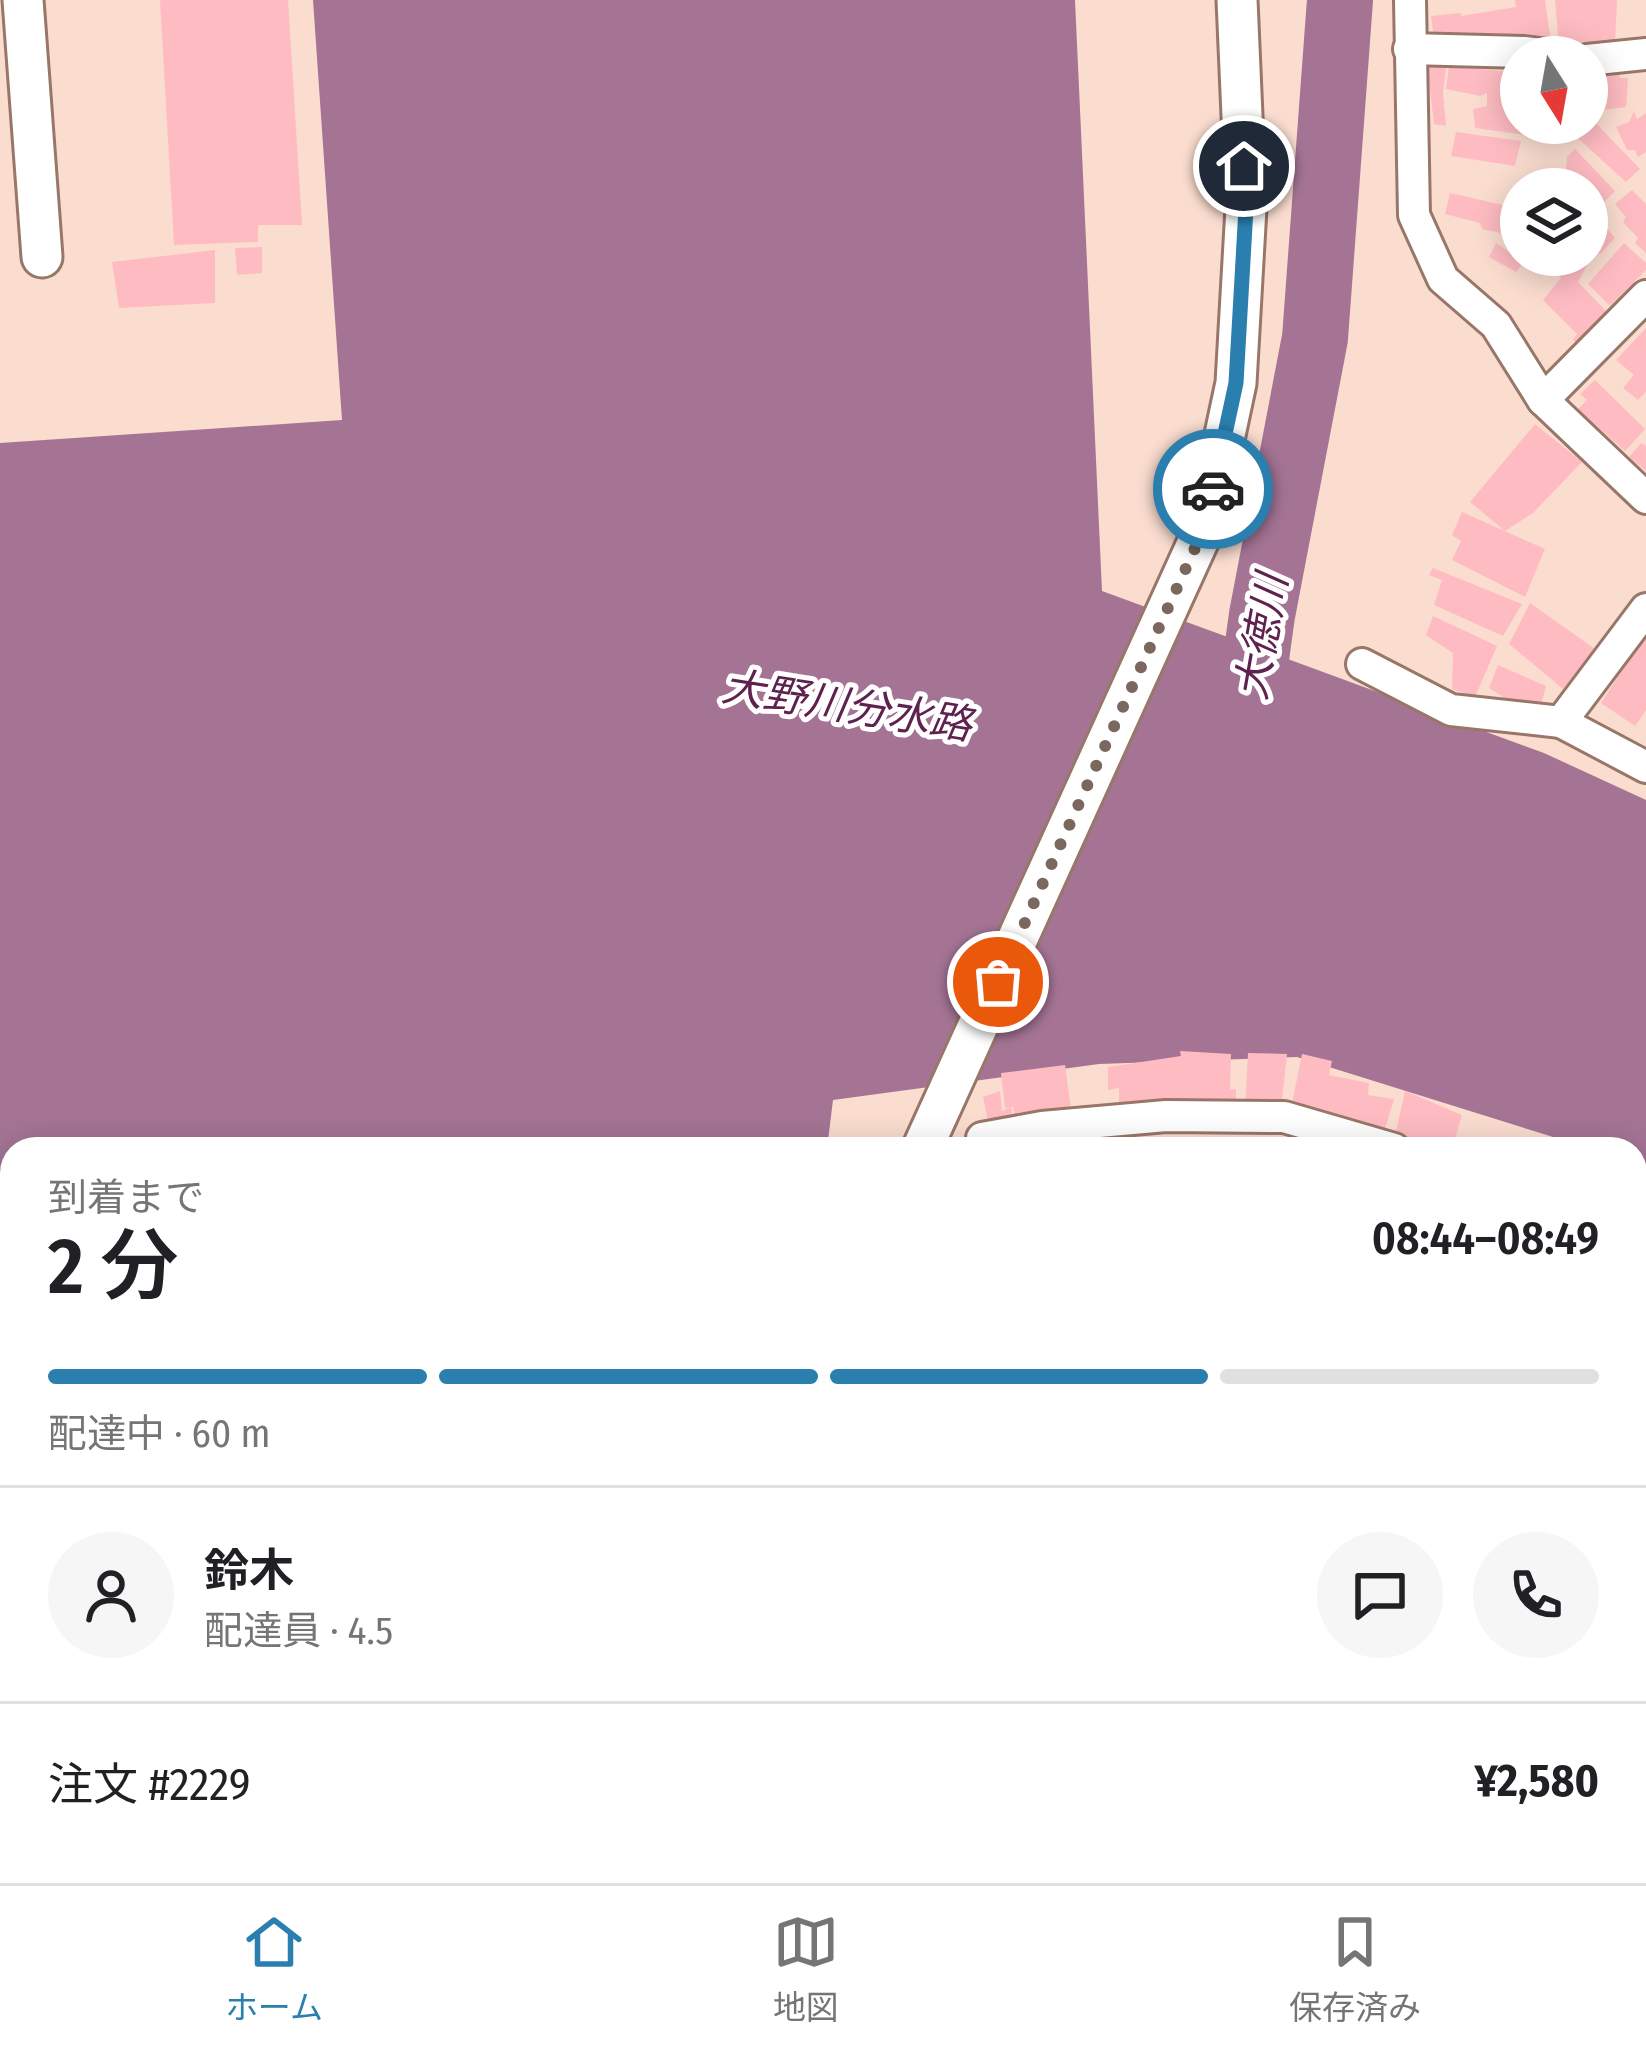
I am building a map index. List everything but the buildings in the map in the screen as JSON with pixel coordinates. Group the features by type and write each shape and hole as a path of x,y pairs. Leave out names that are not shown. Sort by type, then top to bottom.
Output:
{"street":[{"path":"23,0 42,257"},
{"path":"927,1137 1206,524 1236,383 1245,230 1237,0"},
{"path":"1409,0 1414,215 1443,279 1496,326 1543,400 1646,498"},
{"path":"1409,49 1500,51"},
{"path":"1608,57 1646,54"},
{"path":"1543,400 1646,296"},
{"path":"1561,722 1646,609"},
{"path":"1362,664 1450,710 1561,722 1646,767"},
{"path":"987,1137 1166,1116 1284,1117 1353,1137"}],"water":[{"name":"大野川分水路","path":"313,0 1075,0 1102,591 1544,753 1646,800 1646,1137 1553,1137 1297,1057 1099,1064 833,1100 828,1137 0,1137 0,443 342,420"}],"waterway":[{"name":"大徳川","path":"1245,738 1262,615 1315,338 1340,0"}],"way so far":[{"path":"998,982 1206,524 1213,489"}],"route":[{"path":"1213,489 1236,383 1244,166"}]}
